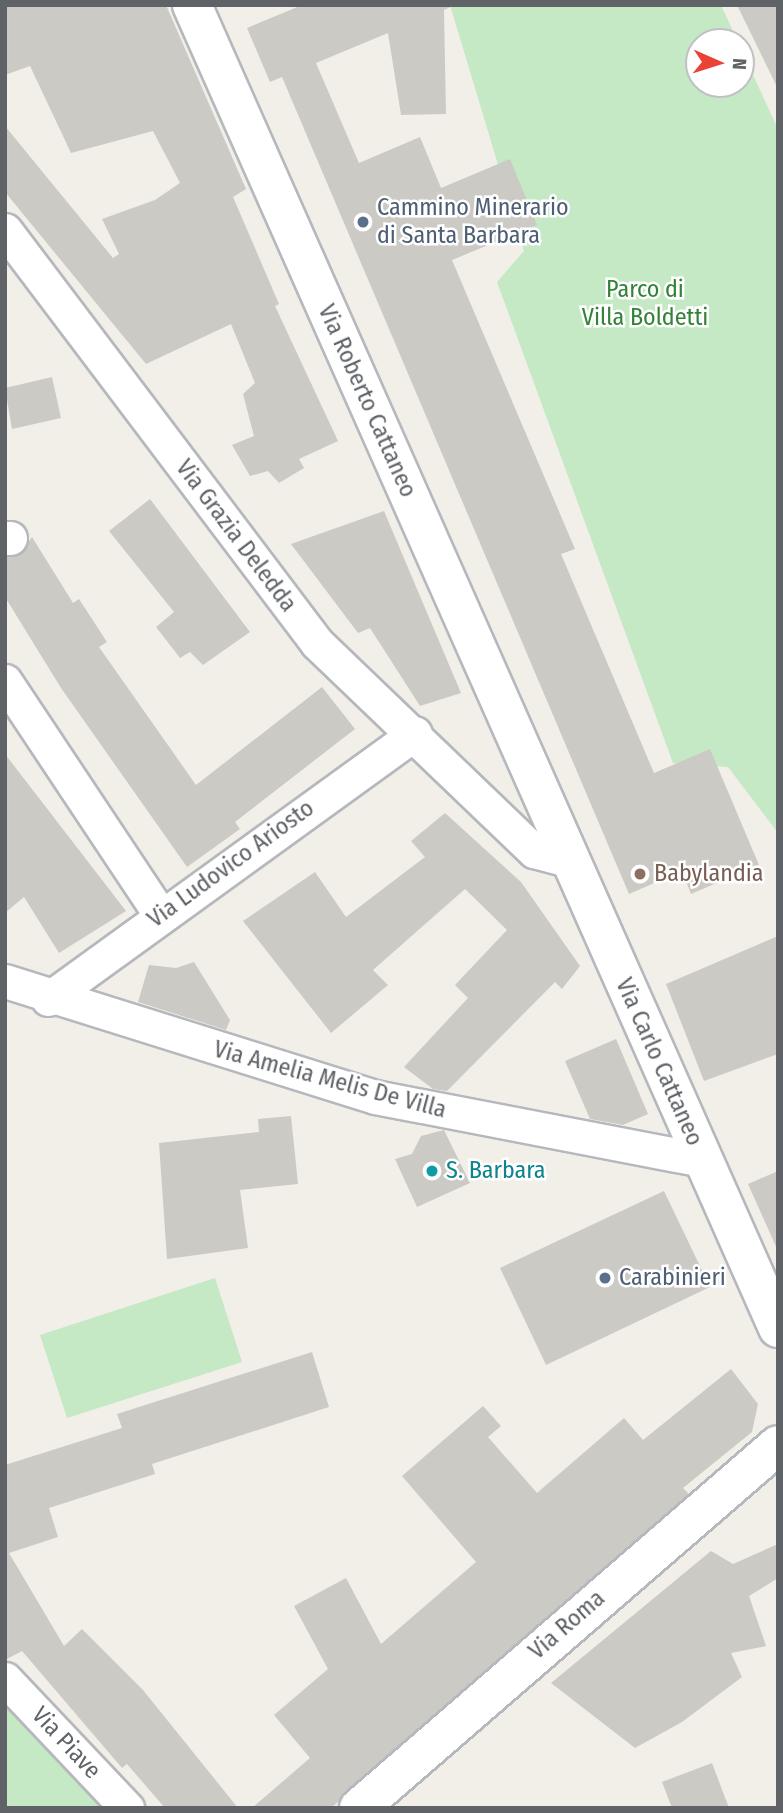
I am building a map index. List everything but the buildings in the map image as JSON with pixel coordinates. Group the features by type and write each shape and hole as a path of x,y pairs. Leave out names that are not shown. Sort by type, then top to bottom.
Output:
{"main road":[{"name":"Via Roberto Cattaneo","path":"192,5 539,797"},
{"name":"Via Carlo Cattaneo","path":"539,797 778,1328"},
{"name":"Via Roma","path":"359,1808 778,1445"}],"street":[{"name":"Via Grazia Deledda","path":"5,230 317,643 415,733 534,852 567,860"},
{"path":"5,681 160,915"},
{"name":"Via Ludovico Ariosto","path":"48,999 160,915 415,733"},
{"path":"498,815 539,797"},
{"name":"Via Amelia Melis De Villa","path":"5,981 48,999 375,1097 703,1160"},
{"name":"Via Piave","path":"5,1679 127,1808"}],"green space":[{"name":"Parco di Villa Boldetti","path":"450,5 721,5 732,28 685,28 685,98 755,98 755,79 778,129 778,833 728,767 673,763 497,282 524,251"},
{"path":"215,1278 242,1362 67,1418 40,1335"},
{"path":"5,1703 102,1808 5,1808"}],"place":[{"name":"Cammino Minerario di Santa Barbara","path":"363,222"},
{"name":"Babylandia","path":"640,874"},
{"name":"S. Barbara","path":"432,1171"},
{"name":"Carabinieri","path":"605,1278"}]}
